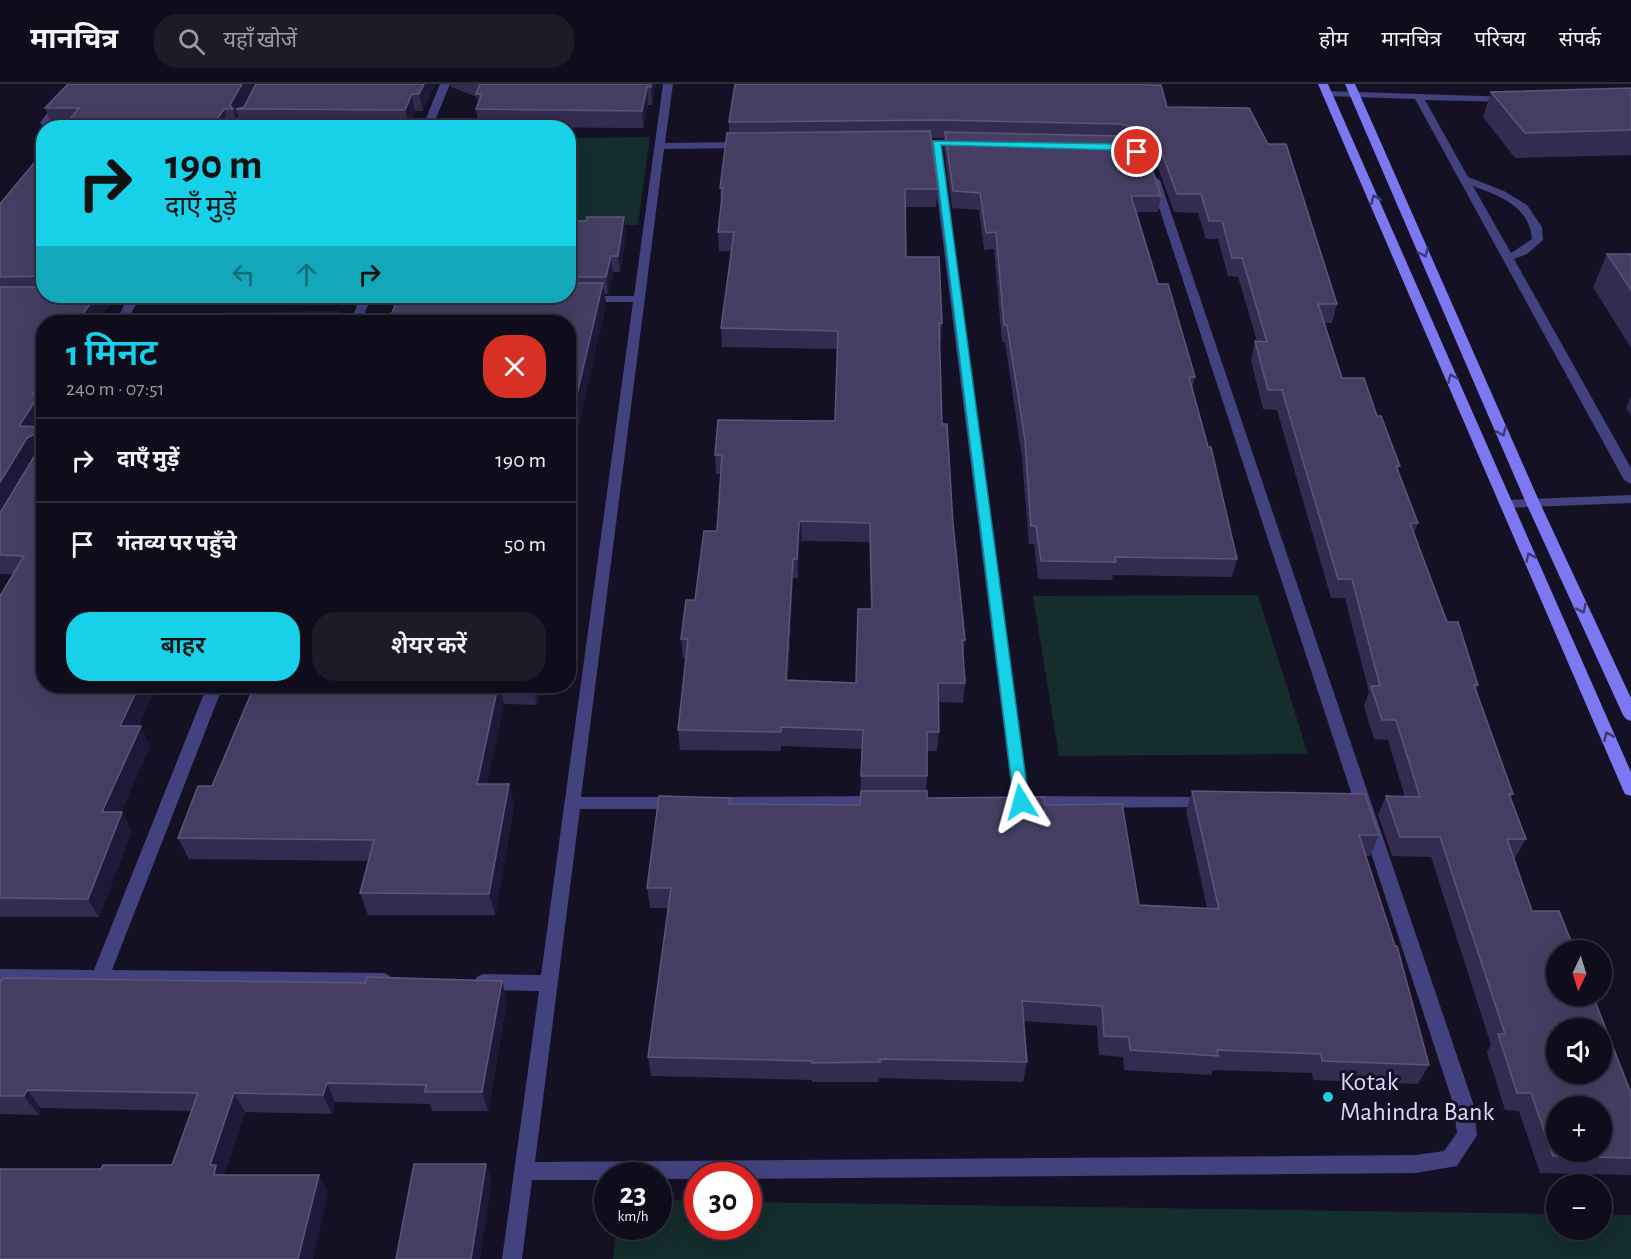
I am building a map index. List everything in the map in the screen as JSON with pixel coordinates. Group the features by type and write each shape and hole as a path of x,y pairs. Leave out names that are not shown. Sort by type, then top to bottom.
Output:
{"street":[{"path":"47,120 73,84"},
{"path":"430,120 445,84"},
{"path":"512,1259 668,84"},
{"path":"1458,84 1473,98"},
{"path":"1518,99 1419,98 1325,89 1631,790"},
{"path":"1353,90 1533,503 1631,715"},
{"path":"1419,98 1631,480"},
{"path":"890,143 981,144"},
{"path":"936,143 1015,802 1221,802"},
{"path":"660,146 763,144"},
{"path":"524,1171 1404,1164 1450,1159 1467,1135 1463,1102 1356,803 1149,161"},
{"path":"1464,179 1516,201 1526,209 1539,229 1538,240 1522,252 1508,258"},
{"path":"576,299 639,299"},
{"path":"1506,504 1631,499"},
{"path":"100,978 211,693"},
{"path":"573,803 893,802"},
{"path":"0,977 404,981"},
{"path":"462,982 549,983"}],"green space":[{"path":"650,137 638,225 576,225 576,138"},
{"path":"339,311 338,315 145,314"},
{"path":"1258,595 1308,754 1059,756 1033,596"},
{"path":"672,1200 684,1201 684,1240 762,1240 762,1202 1546,1214 1546,1240 1612,1240 1612,1215 1631,1215 1631,1259 613,1259 615,1240 672,1240"}],"building":[{"path":"68,84 242,84 230,105 233,109 224,109 216,120 69,120 79,108 45,108"},
{"path":"256,84 424,84 419,94 412,94 405,110 236,109 244,107"},
{"path":"480,84 651,84 651,87 647,87 642,111 476,109 482,94 476,94"},
{"path":"735,84 1146,84 1161,85 1167,107 1249,108 1268,144 1286,144 1337,304 1318,304 1342,378 1364,378 1377,416 1381,416 1400,466 1396,466 1418,523 1410,523 1447,622 1458,622 1478,685 1474,685 1513,794 1509,794 1526,839 1507,839 1532,911 1559,911 1571,940 1546,940 1546,1006 1597,1006 1602,1018 1546,1018 1546,1084 1612,1084 1612,1044 1631,1093 1631,1158 1612,1158 1612,1096 1546,1096 1546,1136 1531,1093 1517,1093 1498,1034 1505,1034 1440,837 1400,837 1386,796 1420,797 1396,720 1382,720 1371,686 1380,686 1352,579 1338,579 1282,390 1268,390 1255,341 1267,342 1242,258 1232,258 1222,221 1209,221 1201,194 1177,194 1157,139 1144,130 1120,124 937,120 729,122"},
{"path":"1631,88 1631,130 1525,133 1491,92"},
{"path":"930,131 938,189 905,189 906,257 939,257 942,323 939,323 942,424 947,424 953,524 965,640 962,640 965,683 938,683 939,732 927,732 927,776 861,776 863,730 781,727 781,732 678,730 688,639 681,639 686,600 695,600 704,531 717,531 722,455 715,455 718,420 835,421 838,331 721,328 734,232 718,232 723,188 720,188 727,133","holes":["801,521 870,523 872,609 858,609 856,683 786,680 793,559 797,559 799,523"]},
{"path":"945,132 1119,136 1135,140 1145,147 1161,196 1131,196 1158,284 1168,284 1195,377 1189,377 1208,447 1211,447 1237,559 1115,557 1116,562 1041,561 1036,526 1031,526 1025,440 1007,325 1004,325 996,232 986,233 980,193 953,191"},
{"path":"36,161 36,276 0,277 0,204"},
{"path":"587,217 624,217 618,256 611,256 606,277 576,277 576,221 586,221"},
{"path":"1607,254 1631,254 1631,290"},
{"path":"576,283 603,283 576,399 576,315 391,315 396,303 576,303"},
{"path":"0,287 36,287 36,303 91,303 82,315 36,315 36,389 32,395 36,395 36,400 19,426 36,427 36,434 27,438 0,482"},
{"path":"36,454 36,693 136,693 120,726 141,726 102,812 122,812 88,899 0,898 0,596 24,556 0,555 0,513"},
{"path":"251,693 496,693 477,784 509,784 489,894 360,893 374,840 178,838 198,786 212,786"},
{"path":"861,791 927,791 927,798 1044,797 1045,805 1122,804 1139,905 1219,909 1192,791 1365,794 1379,835 1359,835 1395,946 1397,946 1429,1065 1322,1061 1321,1054 1217,1050 1218,1056 1130,1050 1129,1037 1104,1036 1102,1006 1022,1001 1027,1062 880,1059 880,1062 812,1063 812,1061 648,1057 671,888 647,888 659,796 730,798 729,804 860,805"},
{"path":"367,977 502,981 482,1092 425,1092 426,1085 327,1083 323,1095 234,1093 210,1165 216,1165 214,1175 319,1175 298,1259 0,1259 0,1169 101,1169 103,1165 172,1165 198,1093 27,1090 24,1096 0,1096 0,983 3,978 365,983"},
{"path":"414,1164 486,1164 471,1259 396,1259"}],"place":[{"name":"Kotak Mahindra Bank","path":"1328,1097"}],"route":[{"path":"1021,802 936,143 1117,147 1137,152"}]}
